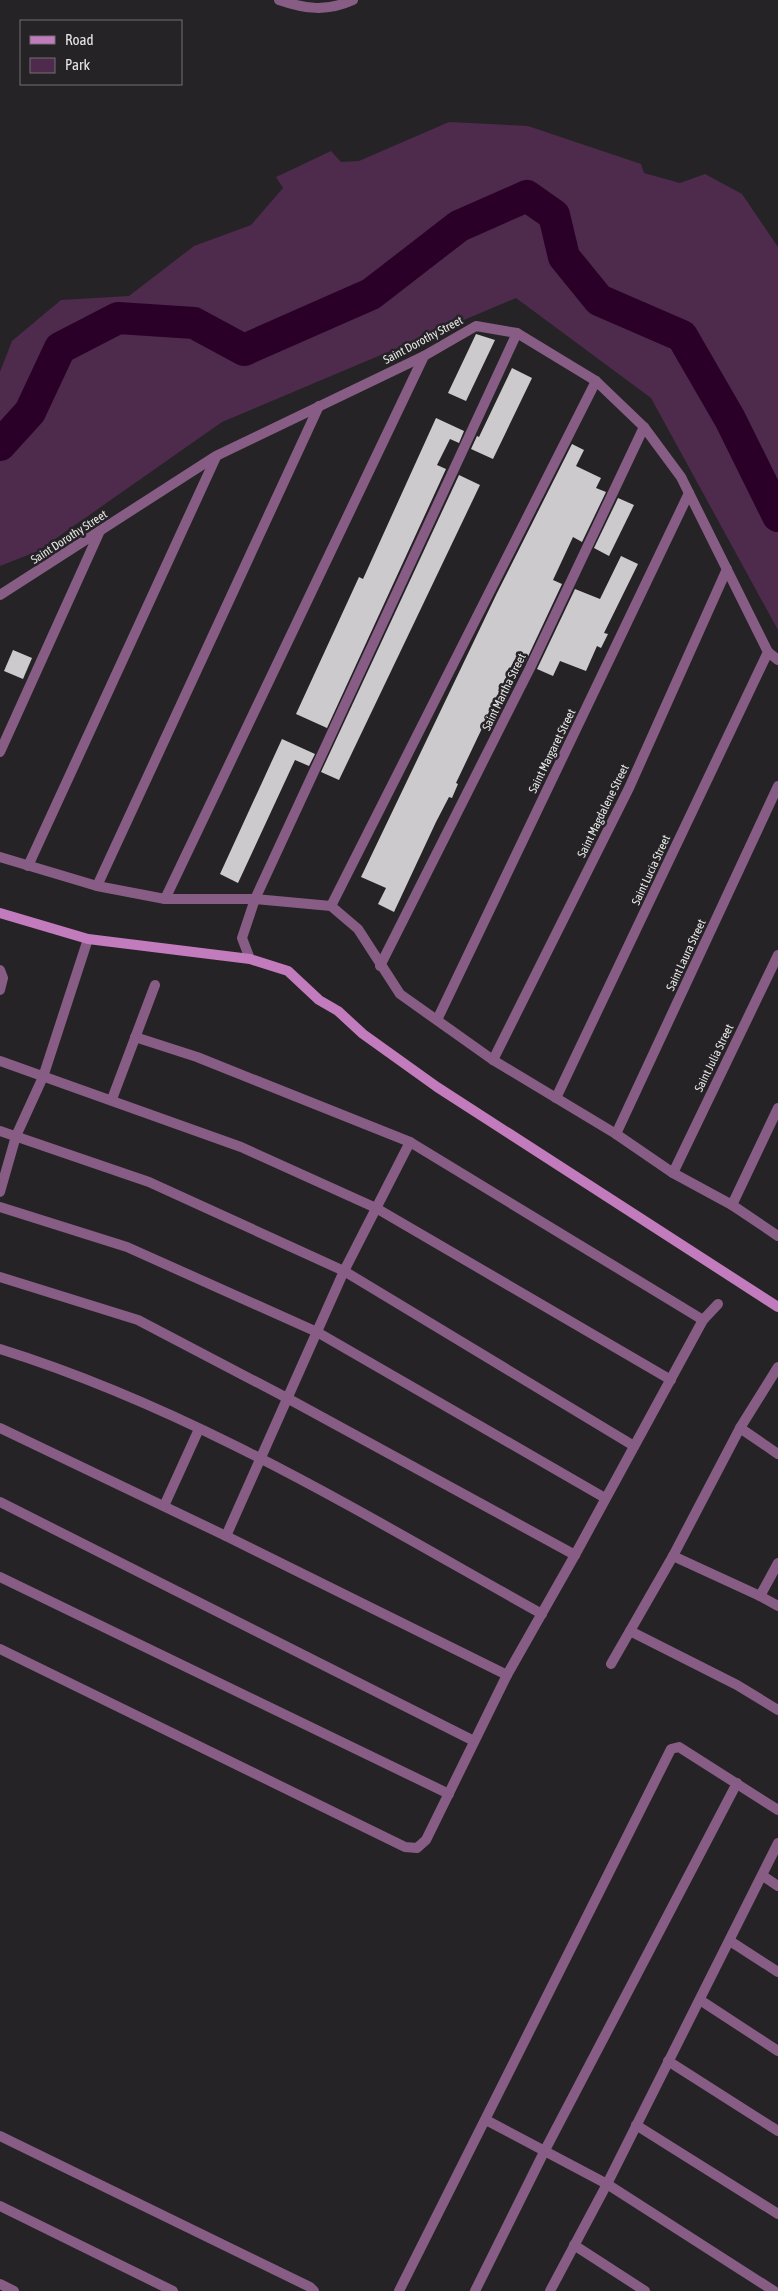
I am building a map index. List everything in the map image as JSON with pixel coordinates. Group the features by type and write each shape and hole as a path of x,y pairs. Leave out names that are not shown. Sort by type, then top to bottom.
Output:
{"street":[{"path":"279,0 317,9 330,8 353,0"},
{"name":"Saint Dorothy Street","path":"3,594 216,456 424,356 476,326 517,333 596,381 644,427 681,477 768,652 778,660"},
{"path":"250,959 242,938 255,899 517,333"},
{"path":"165,899 424,356"},
{"path":"331,906 596,381"},
{"path":"97,886 319,406"},
{"name":"Saint Martha Street","path":"380,966 530,668 644,427"},
{"path":"28,866 216,456"},
{"name":"Saint Margaret Street","path":"437,1020 689,493"},
{"path":"0,752 100,532"},
{"name":"Saint Magdalene Street","path":"493,1060 629,788 727,569"},
{"path":"0,604 3,594"},
{"name":"Saint Lucia Street","path":"556,1098 768,652"},
{"name":"Saint Laura Street","path":"616,1134 778,786"},
{"path":"0,857 97,886 165,899 255,899 331,906 358,928 380,966 400,994 493,1060 616,1134 673,1173 732,1205 778,1236"},
{"path":"0,913 88,939 250,959 288,971 319,1000 338,1012 363,1034 437,1087 778,1307"},
{"path":"0,1192 16,1136 43,1077 88,939"},
{"name":"Saint Julia Street","path":"673,1173 778,955"},
{"path":"0,970 3,978 0,990"},
{"path":"112,1099 155,985"},
{"path":"135,1037 197,1056 410,1142 703,1320"},
{"path":"0,1061 112,1099 241,1147 376,1208 671,1380"},
{"path":"732,1205 778,1108"},
{"path":"0,1131 149,1182 344,1271 634,1446"},
{"path":"226,1536 344,1271 410,1142"},
{"path":"0,1207 127,1246 317,1332 605,1498"},
{"path":"0,1277 138,1320 287,1398 575,1555"},
{"path":"0,1649 405,1847 417,1848 422,1845 449,1794 506,1676 575,1555 703,1320 718,1304"},
{"path":"0,1349 61,1368 261,1457 542,1614"},
{"path":"611,1664 673,1556 740,1428 778,1367"},
{"path":"0,1428 226,1536 506,1676"},
{"path":"740,1428 778,1454"},
{"path":"164,1506 199,1430"},
{"path":"0,1502 474,1741"},
{"path":"673,1556 778,1606"},
{"path":"760,1596 778,1563"},
{"path":"0,1578 449,1794"},
{"path":"630,1631 737,1685 778,1710"},
{"path":"399,2291 671,1749 679,1747 778,1810"},
{"path":"475,2291 544,2152 737,1783"},
{"path":"550,2291 607,2184 778,1843"},
{"path":"763,1876 778,1886"},
{"path":"730,1941 778,1972"},
{"path":"700,2000 778,2051"},
{"path":"668,2061 778,2131"},
{"path":"486,2120 607,2184 774,2291"},
{"path":"636,2125 778,2214"},
{"path":"0,2136 310,2287 314,2291"},
{"path":"0,2206 173,2291"},
{"path":"574,2245 645,2291"},
{"path":"0,2284 14,2291"}],"green space":[{"path":"449,122 528,126 641,164 644,173 680,183 705,174 742,194 778,247 778,630 651,398 516,298 222,422 38,551 0,566 0,372 12,341 61,300 129,296 194,246 251,225 283,188 276,177 331,151 341,162 359,161"}],"building":[{"path":"476,334 495,340 466,401 448,393"},
{"path":"512,368 532,378 493,459 471,449 477,436 479,437"},
{"path":"436,418 464,431 459,443 450,439 437,465 446,469 327,728 296,714 359,577 363,579"},
{"path":"572,444 584,450 576,466 601,478 596,488 606,492 582,542 573,537 553,580 562,584 525,663 515,659 456,783 458,784 452,798 449,797 436,822 394,912 378,904 386,888 361,877 497,593"},
{"path":"459,475 480,485 339,780 321,772"},
{"path":"618,498 634,505 609,556 594,548"},
{"path":"621,556 638,564 604,633 608,634 601,648 597,646 586,671 560,661 553,676 537,669 575,589 600,599"},
{"path":"13,650 32,658 23,679 4,671"},
{"path":"282,739 315,754 309,766 295,760 238,883 220,874"}],"waterway":[{"path":"0,445 30,412 60,348 118,318 194,323 244,350 371,294 459,226 527,196 554,215 564,257 599,300 682,336 730,419 778,516"}]}
